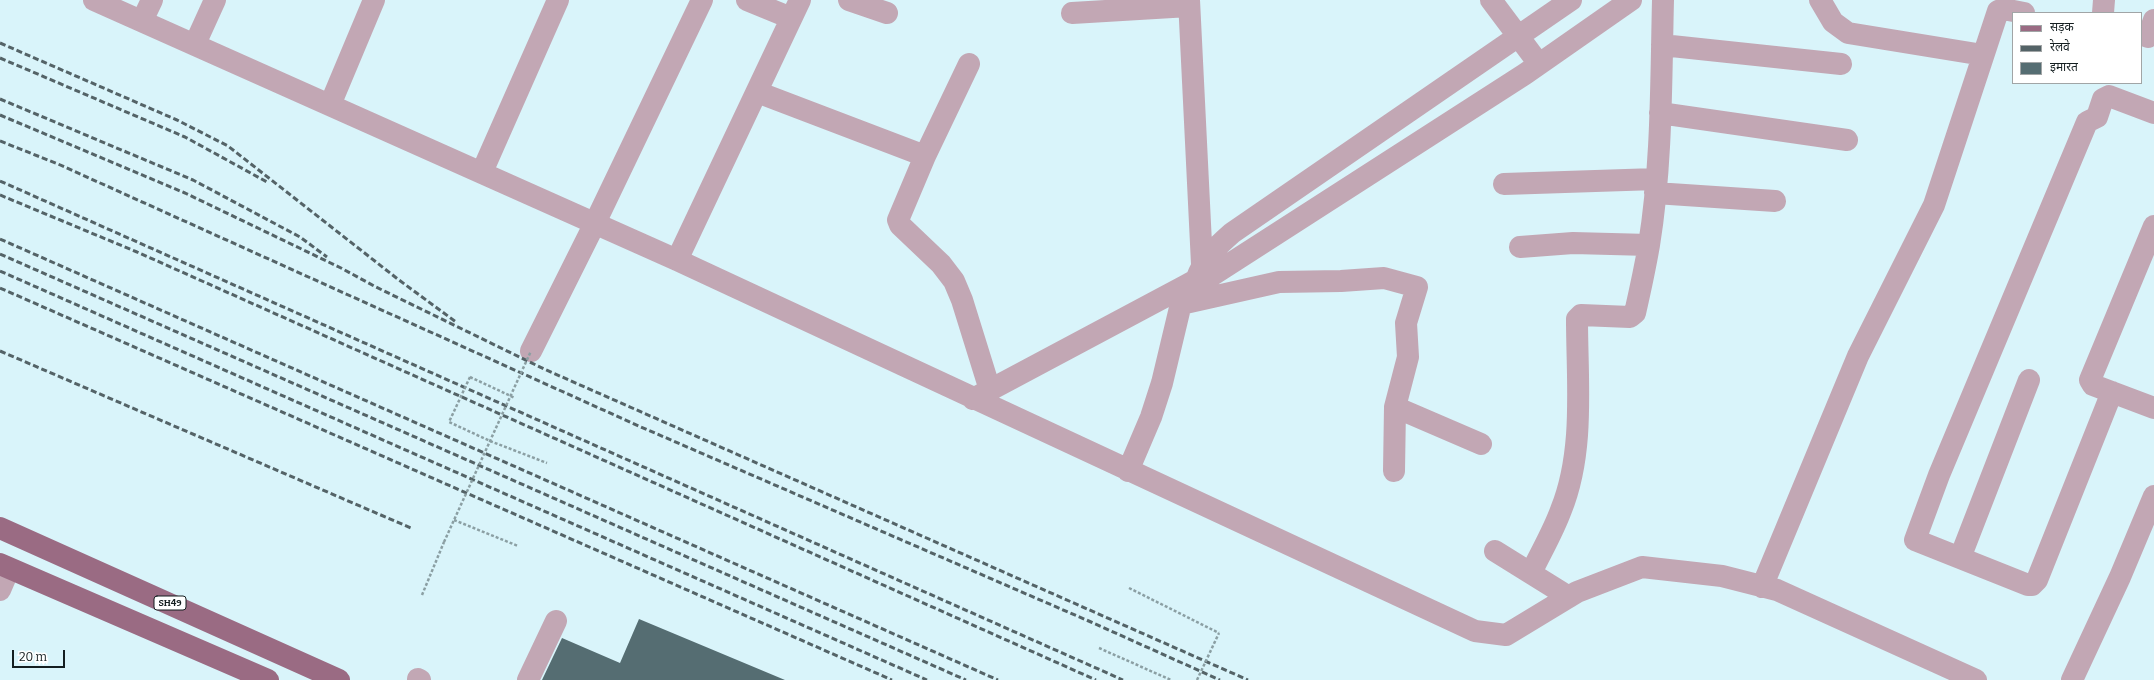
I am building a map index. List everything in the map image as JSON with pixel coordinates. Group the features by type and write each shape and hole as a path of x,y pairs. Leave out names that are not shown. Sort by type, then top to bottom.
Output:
{"main road":[{"name":"SH49","path":"0,528 339,680"},
{"path":"4,567 268,680"}],"street":[{"path":"94,0 982,395 1128,471 1475,631 1506,635 1569,597 1642,567 1722,576 1777,590 1976,680"},
{"path":"142,21 152,0"},
{"path":"195,44 215,0"},
{"path":"330,105 374,0"},
{"path":"482,172 558,0"},
{"path":"531,351 595,223 702,0"},
{"path":"677,260 795,9 748,0"},
{"path":"849,0 886,13"},
{"path":"1491,0 1539,64"},
{"path":"1191,283 1214,249 1250,220 1571,0"},
{"path":"982,395 1191,283 1211,276 1539,64 1631,0"},
{"path":"1531,573 1562,510 1572,472 1577,427 1577,318 1581,315 1630,317 1635,313 1649,244 1656,186 1660,113 1663,0"},
{"path":"1820,0 1833,22 1840,29 1848,33 1983,55"},
{"path":"2103,12 2104,0"},
{"path":"1072,13 1189,3 1191,283 1151,417 1128,471"},
{"path":"1762,587 1858,356 1934,205 1998,11 2003,9 2019,12"},
{"path":"1662,45 1841,64"},
{"path":"969,64 925,156 898,220 900,225 941,264 954,281 962,300 982,395"},
{"path":"2104,91 2109,96 2154,113"},
{"path":"2104,91 2099,115 2087,122 1985,364 1915,538 1917,541 2028,585 2032,585 2037,580 2112,392"},
{"path":"757,92 925,156"},
{"path":"1660,113 1847,140"},
{"path":"1504,184 1656,186 1775,200"},
{"path":"2154,226 2090,380 2093,385 2154,408"},
{"path":"1520,247 1573,243 1649,244"},
{"path":"1191,283 1341,281 1384,278 1416,286 1418,290 1406,329 1408,357 1395,407 1394,472"},
{"path":"1960,558 2029,380"},
{"path":"1395,407 1481,444"},
{"path":"2072,680 2120,577 2154,496"},
{"path":"1495,551 1569,597"},
{"path":"0,590 4,567"},
{"path":"528,680 556,621"}],"path":[{"path":"422,595 444,542 531,351"},
{"path":"515,398 470,376 449,422 490,441 547,463"},
{"path":"454,520 518,546"},
{"path":"1129,588 1219,633 1197,680"},
{"path":"1099,648 1171,680"}],"building":[{"path":"639,619 785,680 542,680 562,638 620,663"}],"railway":[{"path":"0,43 177,120 228,146 399,280 456,322"},
{"path":"0,58 185,137 267,182"},
{"path":"0,99 193,180 300,237 327,257"},
{"path":"0,115 185,193 341,268 376,287 544,369 1248,680"},
{"path":"0,141 58,164 641,427 1091,622 1220,680"},
{"path":"0,181 1123,680"},
{"path":"0,195 137,252 1096,680"},
{"path":"0,239 998,680"},
{"path":"0,254 966,680"},
{"path":"0,271 927,680"},
{"path":"0,288 892,680"},
{"path":"0,351 411,528"}]}
